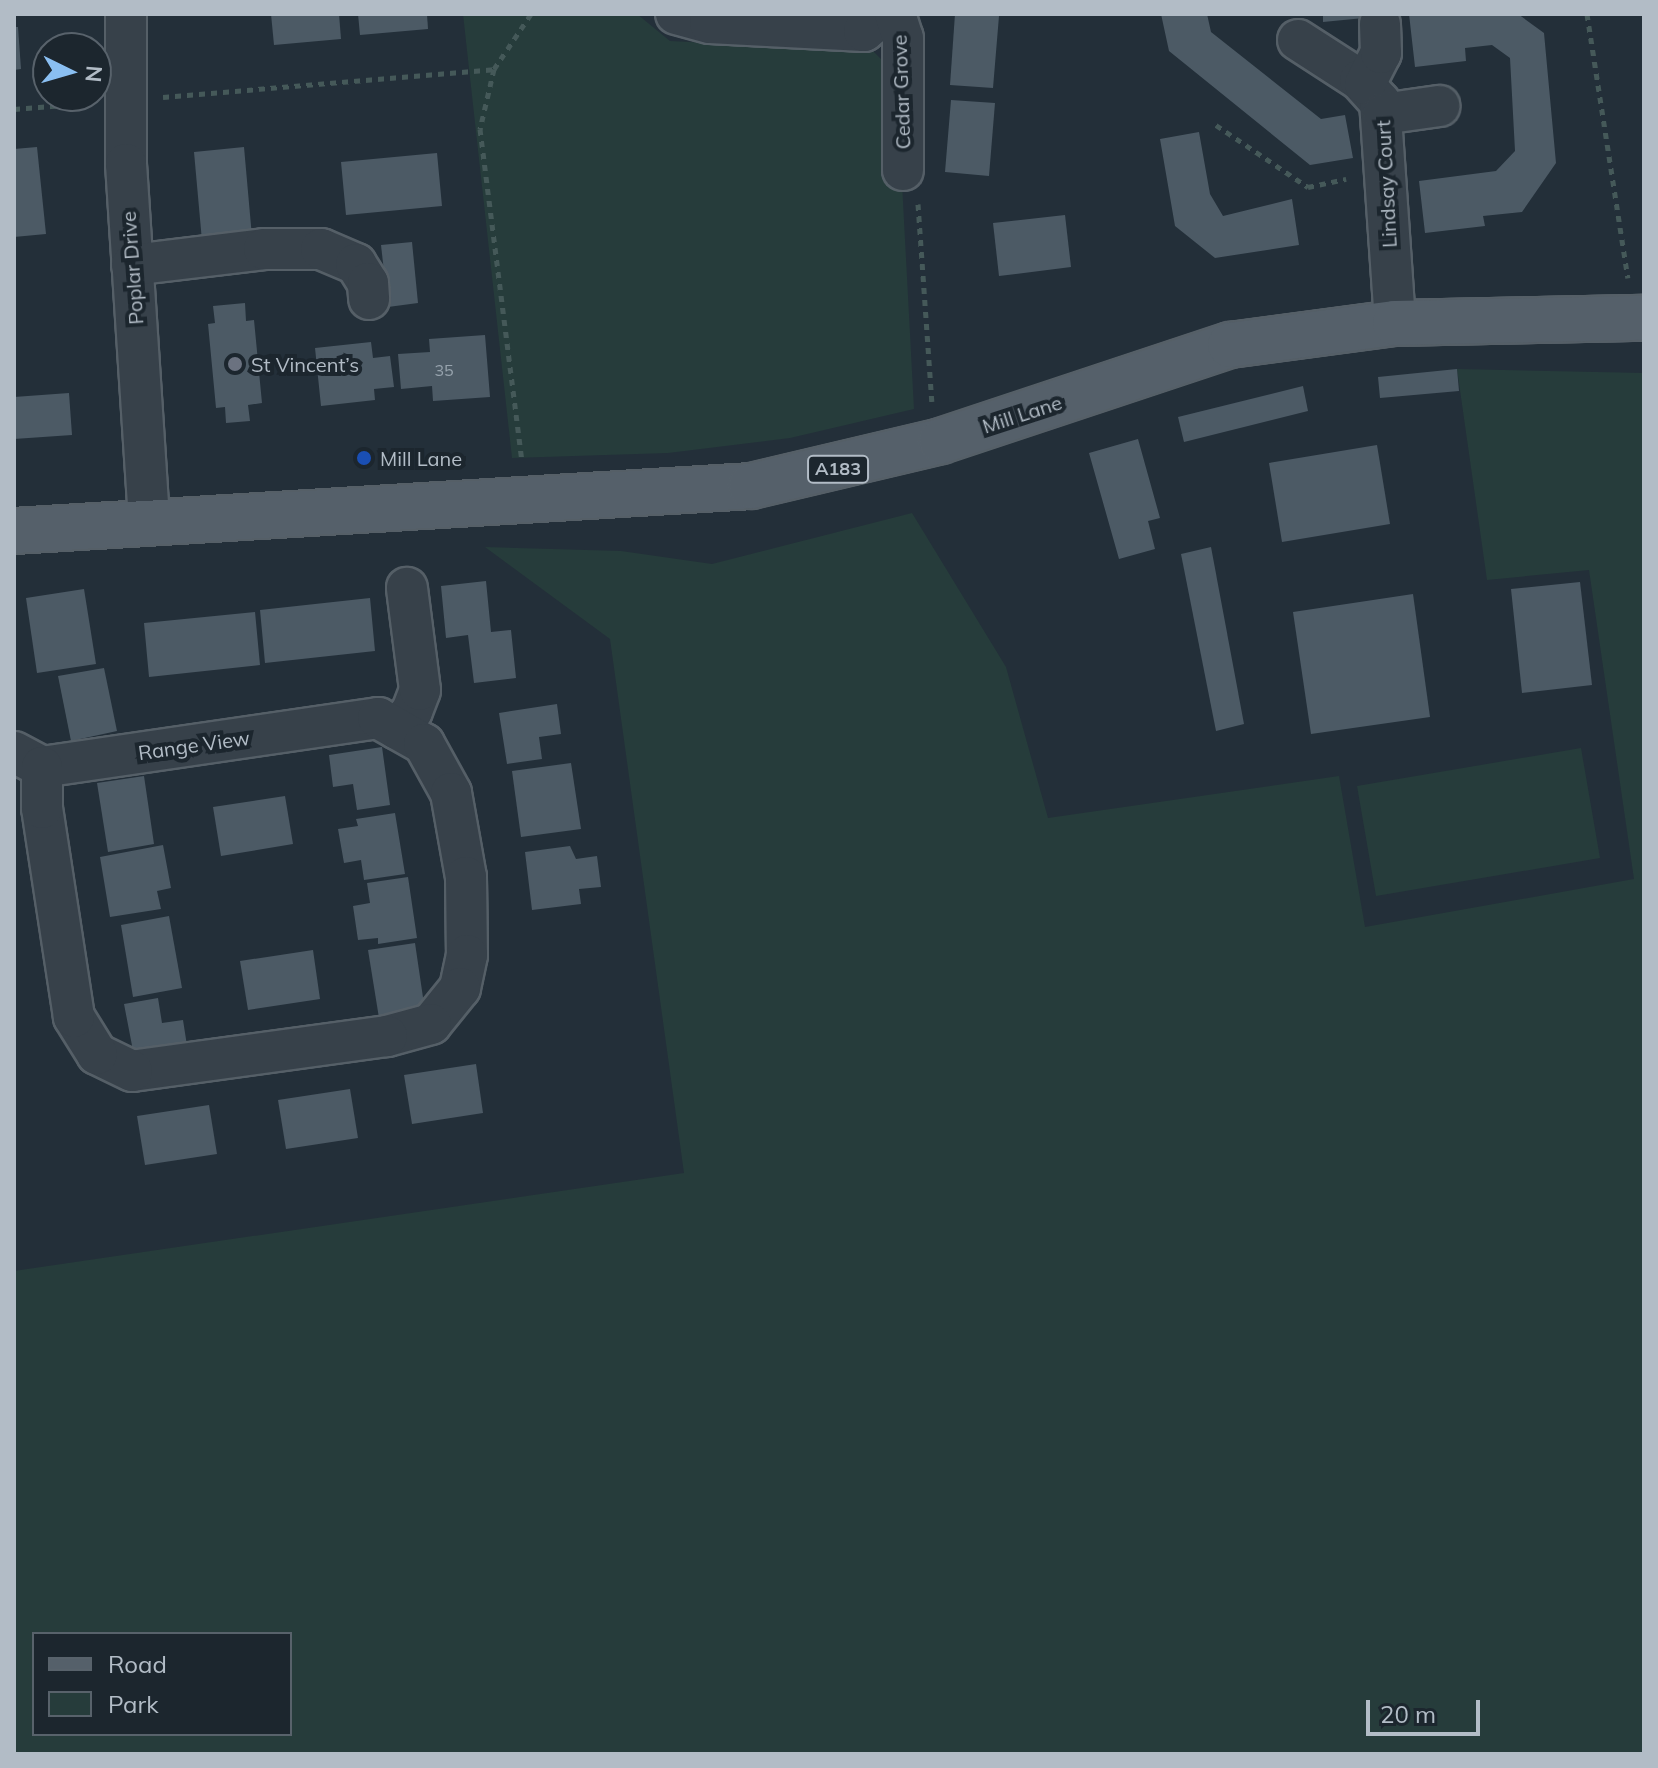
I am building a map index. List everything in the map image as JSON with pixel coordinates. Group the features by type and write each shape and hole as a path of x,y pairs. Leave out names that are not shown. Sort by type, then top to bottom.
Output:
{"main road":[{"name":"Mill Lane","path":"14,531 751,486 941,441 1230,345 1395,323 1639,318"}],"street":[{"name":"Poplar Drive","path":"126,14 124,100 149,522"},
{"name":"Cedar Grove","path":"676,14 710,23 864,31 884,14"},
{"name":"Cedar Grove","path":"895,14 903,38 903,170"},
{"path":"1374,99 1381,53 1380,24"},
{"path":"1298,40 1374,99 1439,106"},
{"name":"Lindsay Court","path":"1374,99 1395,323"},
{"path":"132,265 264,249 321,249 356,264 368,283 369,299"},
{"path":"387,723 412,711 420,690 407,588"},
{"path":"28,759 42,808 74,1017 97,1054 132,1071 387,1036 431,1024 460,988 467,955 466,877 451,793 424,744 387,723"},
{"name":"Range View","path":"28,759 387,723"}],"path":[{"path":"527,500 480,129 494,69 531,14"},
{"path":"1587,14 1639,318"},
{"path":"14,109 494,69"},
{"path":"1216,125 1308,187 1382,172"},
{"path":"903,170 917,181 931,398 941,441"}],"green space":[{"path":"463,14 637,14 670,41 873,51 883,61 883,181 902,183 914,409 790,438 668,453 512,458"},
{"path":"1457,369 1644,373 1644,1754 14,1754 14,1271 684,1173 610,639 485,547 621,551 712,564 912,513 1006,667 1048,818 1339,776 1365,927 1634,879 1589,570 1487,580"},
{"path":"1581,748 1600,858 1376,896 1357,786"}],"building":[{"path":"271,14 339,14 341,39 274,45"},
{"path":"358,14 427,14 428,29 360,35"},
{"path":"955,14 999,16 993,88 950,85"},
{"path":"1161,14 1207,14 1211,32 1321,119 1345,115 1353,158 1310,165 1169,51"},
{"path":"1323,14 1363,14 1364,18 1323,22"},
{"path":"1409,14 1518,14 1544,33 1556,163 1522,212 1483,216 1485,226 1425,233 1419,181 1496,171 1515,151 1510,58 1492,45 1465,48 1466,61 1415,67"},
{"path":"14,27 18,27 21,69 14,70"},
{"path":"951,100 995,103 989,176 945,172"},
{"path":"1199,132 1210,194 1223,216 1292,199 1299,245 1215,258 1175,226 1160,139"},
{"path":"37,147 46,234 14,237 14,149"},
{"path":"244,147 252,237 202,241 194,152"},
{"path":"437,153 442,206 346,215 341,162"},
{"path":"1065,215 1071,267 999,276 993,223"},
{"path":"412,242 418,303 388,307 381,245"},
{"name":"St Vincent’s","path":"245,303 246,321 254,320 262,403 248,405 250,421 226,423 225,407 216,408 208,324 215,323 213,306"},
{"path":"485,335 490,397 433,401 432,386 401,389 398,354 430,352 429,339"},
{"path":"371,342 373,358 390,356 394,387 374,389 375,400 321,406 315,348"},
{"path":"1457,369 1459,391 1380,398 1378,377"},
{"path":"1303,386 1308,411 1184,442 1178,417"},
{"path":"69,393 72,435 14,439 14,397"},
{"path":"1138,439 1160,518 1148,521 1155,549 1119,559 1089,453"},
{"path":"1377,445 1390,524 1282,542 1269,463"},
{"path":"1211,547 1244,724 1216,731 1181,554"},
{"path":"486,581 491,632 511,630 516,678 474,683 468,635 446,638 441,586"},
{"path":"1580,582 1592,685 1522,693 1511,589"},
{"path":"84,589 96,664 37,673 26,598"},
{"path":"1413,594 1430,717 1311,734 1293,612"},
{"path":"370,598 375,651 265,663 260,610"},
{"path":"255,612 260,665 149,677 144,623"},
{"path":"104,668 117,731 71,741 58,676"},
{"path":"557,704 561,734 539,737 542,759 507,764 499,713"},
{"path":"382,747 390,805 357,810 353,784 333,787 329,755"},
{"path":"571,763 581,829 521,837 512,771"},
{"path":"144,776 154,844 108,852 97,783"},
{"path":"285,796 293,844 221,856 213,807"},
{"path":"395,813 405,874 364,880 361,860 344,863 338,829 358,826 356,819"},
{"path":"163,845 171,888 157,891 161,909 110,917 100,857"},
{"path":"570,846 576,859 597,856 601,887 579,889 581,904 532,910 525,852"},
{"path":"408,877 417,938 378,944 378,938 358,940 353,906 370,903 367,883"},
{"path":"169,916 182,988 133,997 121,925"},
{"path":"415,943 425,1011 379,1018 368,950"},
{"path":"313,950 320,999 248,1010 240,961"},
{"path":"158,998 162,1023 183,1020 188,1052 135,1061 124,1004"},
{"path":"476,1064 483,1113 412,1124 404,1075"},
{"path":"350,1089 358,1138 286,1149 278,1100"},
{"path":"209,1105 217,1154 145,1165 137,1116"}],"place":[{"name":"St Vincent’s","path":"235,364"},
{"name":"Mill Lane","path":"364,458"}]}
